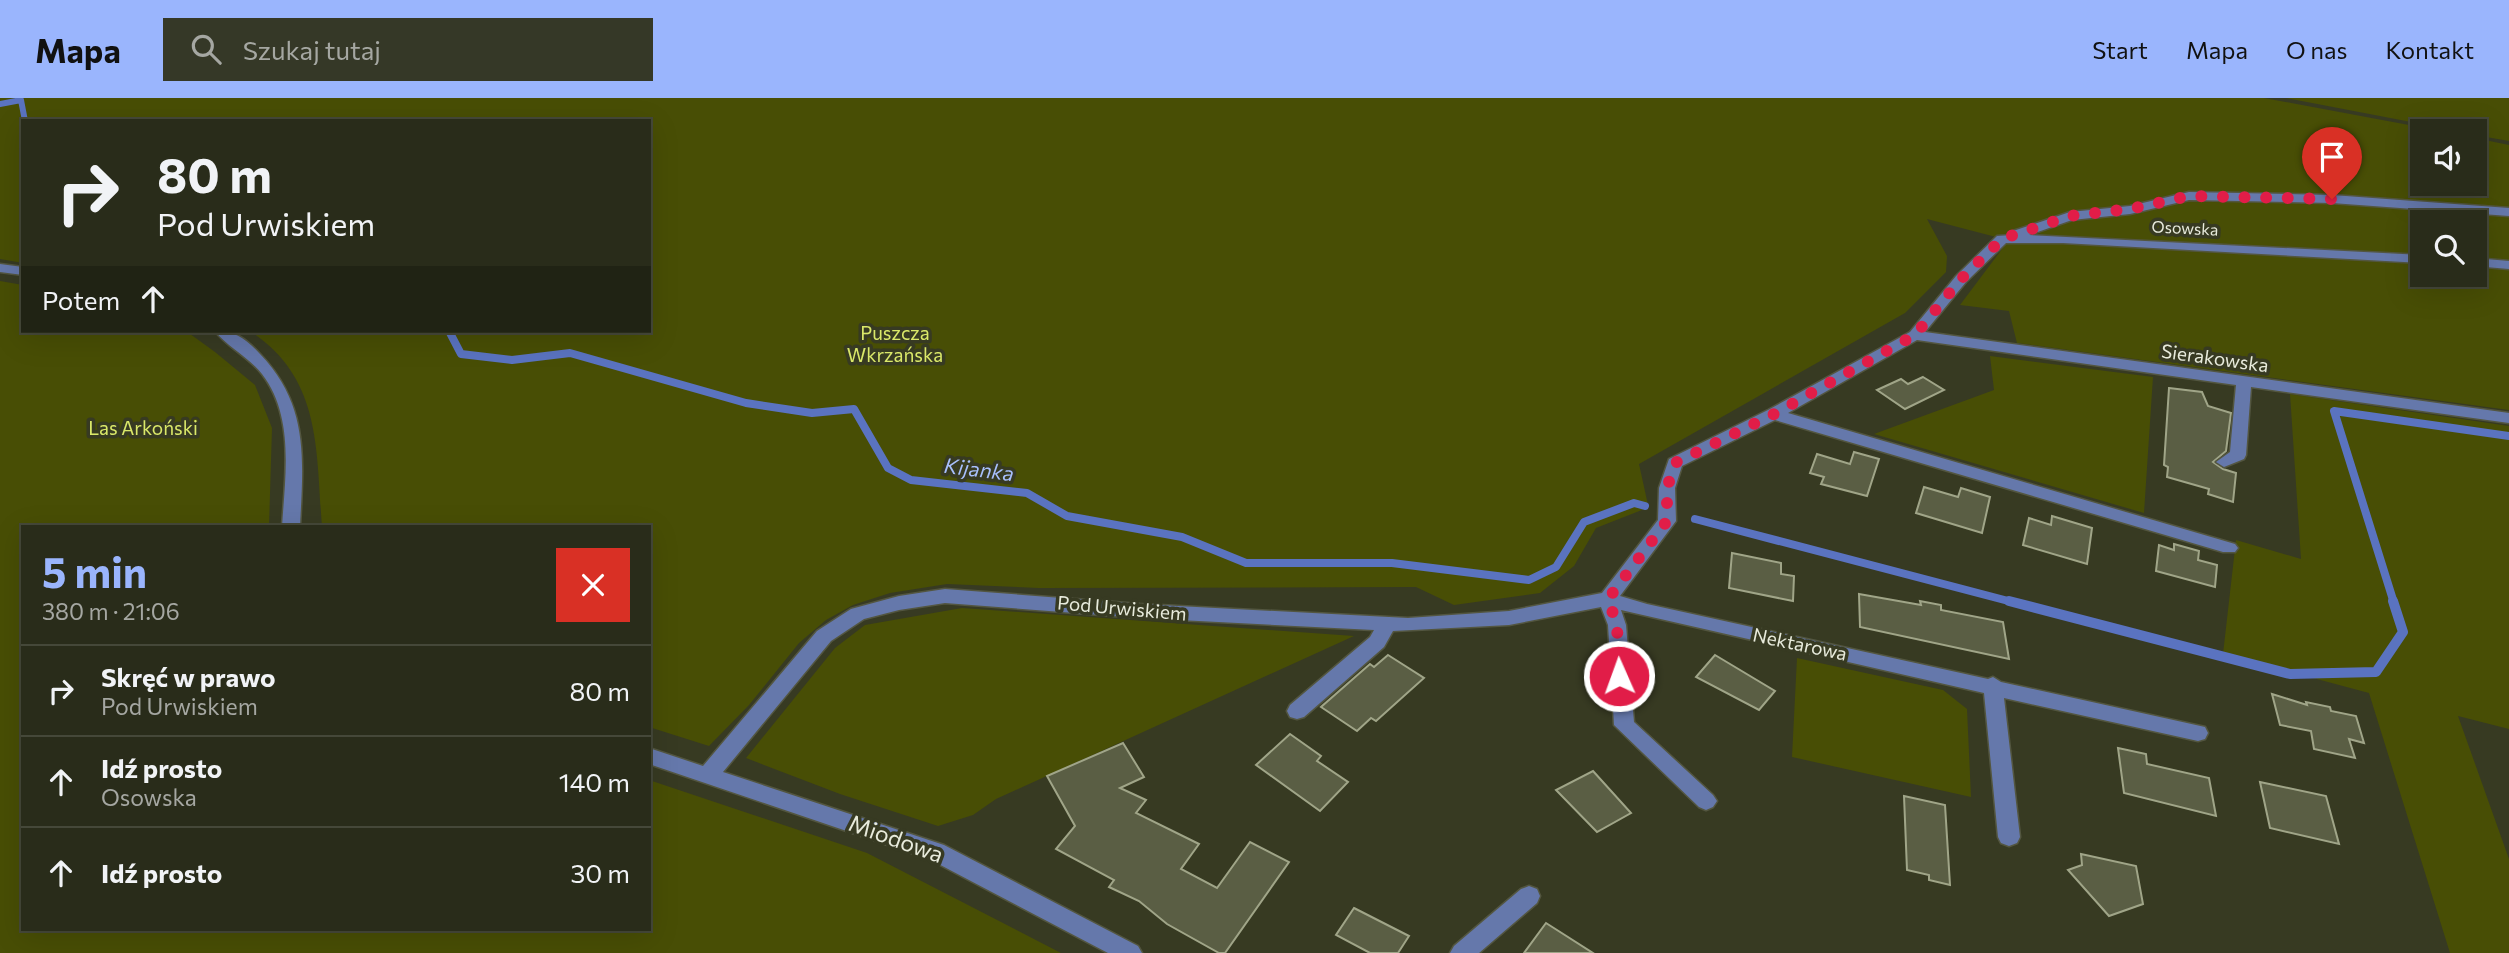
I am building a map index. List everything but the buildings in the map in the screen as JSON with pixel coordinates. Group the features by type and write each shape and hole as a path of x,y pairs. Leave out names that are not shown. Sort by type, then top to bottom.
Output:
{"street":[{"path":"1706,801 1624,725 1617,625 1608,599 1667,521 1667,488 1675,463 1774,414 1915,335 1961,279 2002,239 2070,216 2130,209 2189,196 2332,199 2509,212"},
{"name":"Osowska","path":"2002,239 2063,239 2410,258"},
{"path":"2487,263 2509,264"},
{"path":"0,268 21,271"},
{"path":"225,333 244,347 267,370 288,404 294,439 291,525"},
{"name":"Sierakowska","path":"1915,335 2509,418"},
{"path":"2224,462 2238,455 2244,382"},
{"path":"1774,414 2229,548"},
{"name":"Pod Urwiskiem","path":"708,775 824,636 858,614 899,603 945,596 1140,611 1408,625 1509,618 1608,599"},
{"name":"Nektarowa","path":"1608,599 1647,611 1993,685 2198,733"},
{"path":"1297,711 1377,642 1387,624"},
{"path":"1993,685 2009,837"},
{"name":"Miodowa","path":"651,756 936,852 979,872 1130,953"},
{"path":"1462,953 1529,896"}],"green space":[{"name":"Puszcza Wkrzańska","path":"0,98 2264,98 2410,125 2410,196 2487,196 2487,140 2509,145 2509,262 2487,261 2487,210 2410,210 2410,255 2062,236 1996,237 1927,219 1947,256 1946,272 1905,313 1639,464 1647,508 1596,528 1574,566 1540,593 1454,605 1416,587 1039,588 947,584 890,593 853,605 826,620 799,643 749,705 709,746 651,728 651,525 322,525 316,444 303,393 291,371 274,350 253,333 651,333 651,119 21,119 21,263 0,259"},
{"path":"2286,98 2509,98 2509,141 2487,137 2487,119 2410,119 2410,122"},
{"path":"2008,241 2064,241 2410,261 2410,287 2487,287 2487,266 2509,268 2509,410 2017,343 2009,311 1960,305"},
{"name":"Las Arkoński","path":"0,281 21,285 21,333 189,333 255,385 272,428 269,525 21,525 21,931 651,931 651,781 867,853 1061,953 0,953"},
{"path":"1990,356 2153,377 2144,513 1874,434 1994,390"},
{"path":"2290,394 2509,426 2509,729 2458,716 2509,859 2509,953 2450,953 2369,693 2223,654 2236,540 2301,559"},
{"path":"962,608 1354,636 996,799 973,815 938,826 840,794 746,758 835,648 865,625"},
{"path":"1797,658 1943,690 1967,709 1971,797 1792,757"}],"waterway":[{"name":"Kijanka","path":"0,104 21,100 25,119"},
{"name":"Kijanka","path":"450,333 461,354 512,360 570,353 746,403 812,413 854,409 888,468 911,480 1027,493 1067,516 1182,537 1246,563 1392,563 1529,580 1556,567 1584,522 1634,503 1645,506"},
{"path":"2394,603 2334,411 2509,436"},
{"path":"1695,519 2016,603"},
{"path":"2009,601 2290,674 2376,672 2403,632 2393,601"}],"route":[{"path":"1619,676 1617,625 1608,599 1667,521 1667,488 1675,463 1774,414 1915,335 1961,279 2002,239 2070,216 2130,209 2189,196 2242,195 2332,199"}]}
